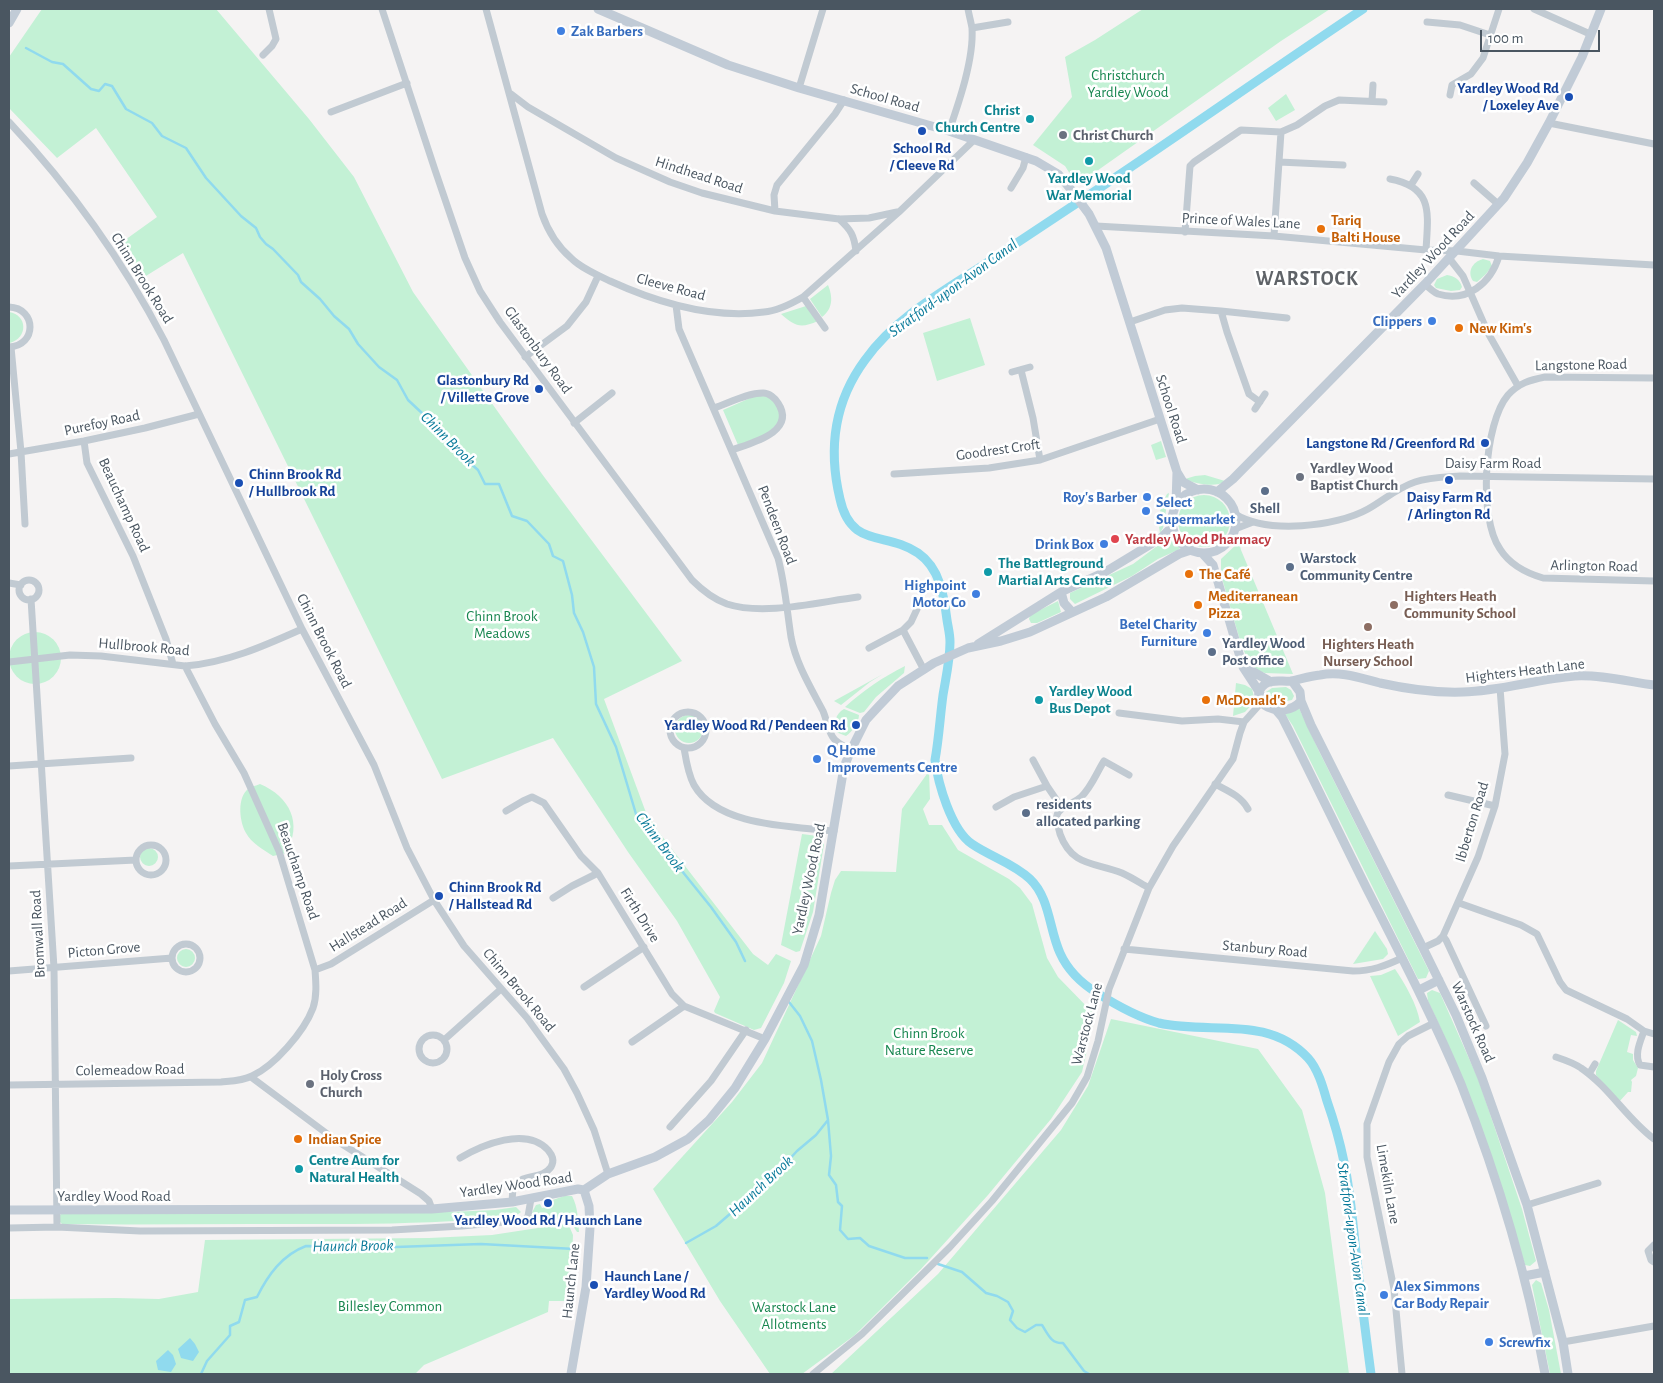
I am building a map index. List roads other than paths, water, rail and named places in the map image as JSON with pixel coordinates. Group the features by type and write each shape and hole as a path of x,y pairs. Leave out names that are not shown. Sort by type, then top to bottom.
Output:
{"street":[{"path":"9,23 17,9"},
{"path":"263,55 276,39 268,9"},
{"name":"Glastonbury Road","path":"382,9 465,258 480,291 525,357 692,580 704,592 726,603 742,608 759,610 858,597"},
{"name":"Cleeve Road","path":"486,9 526,158 546,224 554,239 571,259 598,276 634,292 676,305 725,313 750,313 775,310 803,297 899,212 973,140"},
{"name":"School Road","path":"598,9 728,65 799,88 949,131 1026,157 1045,165 1058,174 1089,214 1106,248 1177,472 1183,482 1198,490"},
{"path":"799,88 823,9"},
{"path":"949,131 961,94 969,60 972,28 968,9"},
{"path":"1450,95 1452,85 1471,74 1483,58 1499,9"},
{"path":"1534,9 1590,34"},
{"name":"Yardley Wood Road","path":"1217,492 1231,482 1425,284 1498,204 1527,163 1549,123 1582,57 1601,9"},
{"path":"972,28 1008,22"},
{"path":"1427,22 1460,25 1490,36"},
{"path":"331,112 406,83"},
{"path":"1372,101 1373,86"},
{"name":"Hindhead Road","path":"510,94 528,107 616,158 645,172 702,193 775,211 839,219 869,218 899,212"},
{"path":"775,211 774,194 777,185 835,114 844,100"},
{"path":"1185,232 1190,166 1241,130 1281,132 1297,125 1325,106 1339,100 1384,102"},
{"name":"Chinn Brook Road","path":"9,122 64,185 143,300 164,340 302,629 374,765 407,848 434,900 464,946 527,1018 564,1069 594,1130 608,1174"},
{"path":"1549,123 1654,144"},
{"path":"1274,236 1281,132"},
{"path":"1011,188 1023,168 1026,157"},
{"path":"1279,162 1342,166"},
{"path":"1411,185 1418,174"},
{"path":"1390,179 1403,181 1420,193 1425,203 1428,219 1426,250"},
{"path":"1474,183 1498,204"},
{"path":"839,219 850,229 856,251"},
{"name":"Prince of Wales Lane","path":"1096,226 1274,236 1499,256 1654,264"},
{"path":"1425,284 1436,294 1457,295 1471,292 1484,283 1495,270 1499,256"},
{"path":"1449,258 1463,276 1488,333 1518,386"},
{"path":"525,357 567,326 586,302 598,276"},
{"path":"803,297 825,328"},
{"name":"Pendeen Road","path":"676,305 679,329 778,558 788,606 792,638 806,680 835,740 851,750"},
{"path":"9,307 24,312 30,324 28,337 17,346 10,347 21,452 24,524"},
{"path":"1130,322 1165,310 1182,308 1288,318"},
{"path":"1221,311 1249,394 1260,402"},
{"path":"1012,372 1030,367"},
{"path":"1020,370 1033,418 1040,460"},
{"name":"Langstone Road","path":"1486,476 1496,415 1508,396 1518,386 1528,380 1545,377 1654,378"},
{"path":"574,423 612,393"},
{"path":"714,408 754,394 765,393 775,399 780,405 783,415 782,423 778,430 768,436 732,450"},
{"path":"1255,409 1265,394"},
{"name":"Purefoy Road","path":"9,454 84,441 199,414"},
{"name":"Goodrest Croft","path":"894,474 989,468 1040,460 1160,419"},
{"name":"Beauchamp Road","path":"84,441 87,463 133,556 166,639 172,664"},
{"name":"School Road","path":"1176,504 1177,472"},
{"name":"Daisy Farm Road","path":"1235,514 1253,522 1278,525 1328,523 1368,510 1400,488 1433,478 1486,476 1654,479"},
{"name":"Arlington Road","path":"1486,476 1487,508 1492,531 1499,548 1511,562 1526,573 1543,578 1654,580"},
{"path":"1230,502 1217,492 1210,490 1198,490 1187,494 1176,504 1172,516 1172,526 1177,539 1191,550 1202,553 1217,550 1228,542 1235,529 1235,514 1230,502 1231,482"},
{"name":"Daisy Farm Road","path":"1235,529 1253,522"},
{"name":"Yardley Wood Road","path":"9,1210 432,1209 512,1202 584,1190 608,1174 674,1148 699,1130 735,1088 765,1039 804,965 819,915 844,767 866,720 898,686 936,662 971,648 1061,592 1105,572 1161,538 1172,526"},
{"name":"Yardley Wood Road","path":"971,648 1001,642 1030,632 1106,597 1179,554 1191,550"},
{"path":"1213,564 1217,550"},
{"path":"1202,553 1213,564 1243,667 1260,693 1261,703 1267,708 1276,710 1289,709 1298,705 1311,676"},
{"path":"29,580 35,582 38,584 38,594 31,599 22,596 20,591 21,585 29,580"},
{"path":"9,583 21,585"},
{"path":"1061,592 1064,603 1072,612"},
{"name":"Bromwall Road","path":"31,599 54,968 57,1227"},
{"path":"869,648 904,630 911,622 918,606"},
{"path":"1023,616 1030,632"},
{"name":"Hullbrook Road","path":"9,662 70,655 101,656 185,666 198,665 250,652 302,629"},
{"path":"904,630 924,670"},
{"path":"1240,657 1250,670 1271,682"},
{"name":"Beauchamp Road","path":"185,666 215,724 244,773 279,851 315,970 317,988 313,1008 304,1024 291,1043 276,1059 251,1077"},
{"name":"Highters Heath Lane","path":"1292,681 1311,676 1336,673 1409,689 1462,692 1500,688 1578,675 1654,685"},
{"path":"1260,693 1265,684 1292,681 1300,697"},
{"name":"Ibberton Road","path":"1443,936 1478,857 1494,806 1505,754 1500,688"},
{"name":"Warstock Road","path":"1300,697 1311,725 1456,1015 1482,1078 1527,1205 1563,1342 1568,1374"},
{"name":"Warstock Lane","path":"813,1374 862,1334 950,1248 992,1201 1072,1103 1087,1077 1098,1041 1109,989 1149,888 1172,846 1233,759 1244,722 1261,703"},
{"path":"1276,710 1282,717 1418,990 1460,1084 1506,1213 1524,1276 1545,1374"},
{"path":"684,748 696,746 705,738 706,725 703,719 688,711 677,715 670,725 671,737 674,742 684,748 694,784 704,798 723,811 748,821 834,831"},
{"path":"1118,713 1182,721 1218,719 1244,722"},
{"path":"9,766 131,758"},
{"path":"1033,760 1062,808"},
{"path":"1129,775 1104,761 1082,796 1072,804 1062,808 1057,815 1057,824 1062,839 1070,853 1076,858 1121,873 1149,888"},
{"path":"1215,784 1237,796 1245,803 1248,809"},
{"path":"996,807 1014,797 1047,786"},
{"path":"1448,795 1494,806"},
{"name":"Firth Drive","path":"506,811 532,797 544,803 581,856 598,873 672,994 684,1006 765,1039"},
{"path":"152,845 163,852 166,861 162,870 158,873 148,874 140,869 136,860 139,851 152,845"},
{"path":"9,866 136,860"},
{"path":"553,898 598,873"},
{"name":"Hallstead Road","path":"315,970 331,964 434,900"},
{"path":"1459,903 1532,930 1537,934 1560,982 1566,990 1627,1019 1644,1031 1654,1034"},
{"path":"1423,948 1438,941 1443,936 1486,1026"},
{"path":"187,944 198,950 200,959 196,968 188,972 175,967 172,958 178,946 187,944"},
{"path":"584,987 644,948"},
{"name":"Stanbury Road","path":"1124,949 1353,971 1381,968 1402,958"},
{"name":"Picton Grove","path":"9,971 172,958"},
{"path":"1418,990 1439,980"},
{"path":"444,1040 501,989"},
{"path":"632,1042 684,1006"},
{"path":"1471,1016 1479,1012"},
{"name":"Limekiln Lane","path":"1402,1374 1394,1289 1367,1157 1367,1124 1389,1062 1399,1044 1408,1036 1434,1023"},
{"path":"670,1127 711,1081 746,1030"},
{"path":"1644,1031 1637,1060 1640,1065 1654,1067"},
{"path":"430,1035 440,1036 444,1040 447,1048 442,1060 430,1063 422,1058 419,1049 422,1040 430,1035"},
{"path":"1556,1056 1577,1065 1589,1074 1654,1139"},
{"path":"1589,1074 1596,1064"},
{"path":"251,1077 334,1139 421,1194 429,1201 432,1209"},
{"name":"Colemeadow Road","path":"9,1085 222,1082 239,1081 251,1077"},
{"path":"460,1158 480,1146 514,1138 537,1142 543,1145 552,1154 552,1166 535,1177 523,1179 514,1187 512,1202"},
{"path":"1527,1205 1598,1184"},
{"name":"Haunch Lane","path":"571,1374 586,1287 590,1228 589,1206 584,1190"},
{"path":"9,1228 57,1227 140,1231 392,1230 525,1220 528,1216 531,1199"},
{"path":"1654,1244 1648,1250 1651,1260 1654,1262"},
{"path":"1524,1276 1545,1272"},
{"path":"1563,1342 1654,1326"}],"water":[{"path":"190,1338 199,1352 193,1361 181,1358 178,1349"},
{"path":"168,1350 173,1355 176,1364 171,1372 158,1370 156,1361"}],"waterway":[{"name":"Stratford-upon-Avon Canal","path":"1363,9 904,319 877,345 865,360 846,392 836,426 834,462 840,499 845,515 852,525 861,532 906,546 918,553 931,566 940,583 950,642 949,662 935,760 942,793 952,817 965,837 979,849 1023,873 1037,887 1042,895 1056,944 1063,959 1076,976 1097,993 1127,1010 1159,1023 1178,1026 1237,1028 1275,1036 1292,1044 1315,1067 1341,1147 1346,1174 1371,1374"},
{"name":"Chinn Brook","path":"26,48 52,62 63,64 91,89 99,91 105,84 112,86 126,109 152,123 162,136 186,148 206,178 241,216 256,228 260,237 298,275 301,282 349,329 358,344 379,367 397,380 408,400 438,428 454,449 478,470 485,484 499,484 512,516 527,521 549,544 553,556 563,561 572,595 574,613 583,632 594,667 596,704 616,747 636,814 711,907 736,942 745,961"},
{"name":"Chinn Brook","path":"789,1002 800,1016 812,1041 821,1080 828,1120 831,1156 829,1175 836,1185 838,1202 842,1206 840,1230 848,1239 860,1238 869,1246 905,1258 927,1258"},
{"name":"Haunch Brook","path":"686,1243 716,1226 774,1176 797,1151 816,1135 828,1120"},
{"name":"Haunch Brook","path":"201,1374 207,1361 230,1335 230,1326 239,1322 245,1300 257,1297 266,1281 283,1260 306,1246 396,1247 481,1244 575,1249"},
{"name":"Chinn Brook","path":"938,1264 962,1272 986,1293 1008,1302 1013,1311 1010,1320 1017,1328 1025,1332 1036,1325 1042,1325 1050,1338 1055,1342 1063,1343 1084,1371 1089,1374"}],"place":[{"name":"Zak Barbers","path":"561,31"},
{"name":"Yardley Wood Rd / Loxeley Ave","path":"1569,97"},
{"name":"Christ Church Centre","path":"1030,119"},
{"name":"School Rd / Cleeve Rd","path":"922,131"},
{"name":"Christ Church","path":"1063,135"},
{"name":"Yardley Wood War Memorial","path":"1089,161"},
{"name":"Tariq Balti House","path":"1321,229"},
{"name":"Clippers","path":"1432,321"},
{"name":"New Kim's","path":"1459,328"},
{"name":"Glastonbury Rd / Villette Grove","path":"539,389"},
{"name":"Langstone Rd / Greenford Rd","path":"1485,443"},
{"name":"Yardley Wood Baptist Church","path":"1300,477"},
{"name":"Daisy Farm Rd / Arlington Rd","path":"1449,480"},
{"name":"Chinn Brook Rd / Hullbrook Rd","path":"239,483"},
{"name":"Shell","path":"1265,491"},
{"name":"Roy's Barber","path":"1147,497"},
{"name":"Select Supermarket","path":"1146,511"},
{"name":"Yardley Wood Pharmacy","path":"1115,539"},
{"name":"Drink Box","path":"1104,544"},
{"name":"Warstock Community Centre","path":"1290,567"},
{"name":"The Battleground Martial Arts Centre","path":"988,572"},
{"name":"The Café","path":"1189,574"},
{"name":"Highpoint Motor Co","path":"976,594"},
{"name":"Mediterranean Pizza","path":"1198,605"},
{"name":"Highters Heath Community School","path":"1394,605"},
{"name":"Highters Heath Nursery School","path":"1368,627"},
{"name":"Betel Charity Furniture","path":"1207,633"},
{"name":"Yardley Wood Post office","path":"1212,652"},
{"name":"Yardley Wood Bus Depot","path":"1039,700"},
{"name":"McDonald's","path":"1206,700"},
{"name":"Yardley Wood Rd / Pendeen Rd","path":"856,725"},
{"name":"Q Home Improvements Centre","path":"817,759"},
{"name":"residents allocated parking","path":"1026,813"},
{"name":"Chinn Brook Rd / Hallstead Rd","path":"439,896"},
{"name":"Holy Cross Church","path":"310,1084"},
{"name":"Indian Spice","path":"298,1139"},
{"name":"Centre Aum for Natural Health","path":"299,1169"},
{"name":"Yardley Wood Rd / Haunch Lane","path":"548,1203"},
{"name":"Haunch Lane / Yardley Wood Rd","path":"594,1285"},
{"name":"Alex Simmons Car Body Repair","path":"1384,1295"},
{"name":"Screwfix","path":"1489,1342"}],"district":[{"name":"WARSTOCK","path":"1307,279"}],"park label":[{"name":"Christchurch Yardley Wood","path":"1128,84"},
{"name":"Chinn Brook Meadows","path":"502,624"},
{"name":"Chinn Brook Nature Reserve","path":"929,1042"},
{"name":"Billesley Common","path":"390,1306"},
{"name":"Warstock Lane Allotments","path":"794,1316"}]}
